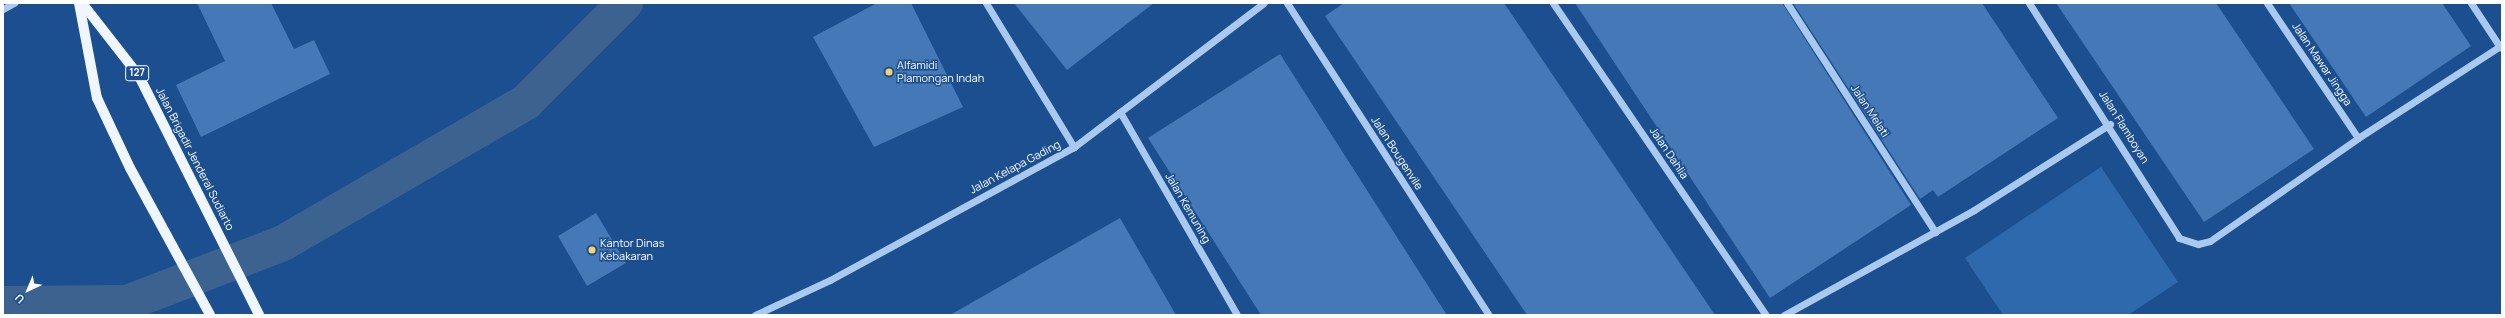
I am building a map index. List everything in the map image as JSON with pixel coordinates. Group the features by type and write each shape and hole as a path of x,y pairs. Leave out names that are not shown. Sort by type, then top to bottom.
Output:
{"main road":[{"path":"78,3 97,98 130,168 210,315"},
{"name":"Jalan Brigadir Jenderal Sudiarto","path":"82,3 139,76 258,313"}],"street":[{"path":"3,9 14,3"},
{"path":"986,3 1074,148"},
{"name":"Jalan Kelapa Gading","path":"754,315 830,280 1074,148 1264,3"},
{"name":"Jalan Bougenvile","path":"1287,3 1489,315"},
{"name":"Jalan Dahlia","path":"1553,3 1766,315"},
{"name":"Jalan Melati","path":"1787,3 1935,232"},
{"name":"Jalan Flamboyan","path":"2029,3 2110,124 2179,238 2198,244 2210,241 2358,138"},
{"name":"Jalan Mawar Jingga","path":"2267,3 2358,138"},
{"path":"2358,138 2501,46 2471,3"},
{"name":"Jalan Kemuning","path":"1120,112 1237,315"},
{"path":"1784,315 1935,232 2110,124"}],"shaded area":[{"path":"2101,167 2178,282 2128,315 2003,315 1965,258"}],"building":[{"path":"197,3 271,3 294,49 314,40 330,74 201,137 176,85 225,61"},
{"name":"Alfamidi Plamongan Indah","path":"877,3 911,3 963,107 874,147 813,37"},
{"path":"1014,3 1154,3 1067,70"},
{"path":"1344,3 1504,3 1715,315 1527,315 1325,16"},
{"path":"1575,3 1782,3 1911,205 1770,298"},
{"path":"1793,3 1982,3 2058,118 1938,197 1933,190 1920,199"},
{"path":"2056,3 2216,3 2314,149 2204,222"},
{"path":"2289,3 2442,3 2471,46 2366,117"},
{"path":"1280,54 1447,315 1261,315 1148,138"},
{"name":"Kantor Dinas Kebakaran","path":"596,213 626,263 587,286 558,236"},
{"path":"1120,218 1176,315 950,315"}],"waterway":[{"path":"3,304 127,303 283,243 526,102 625,3"}],"place":[{"name":"Alfamidi Plamongan Indah","path":"889,72"},
{"name":"Kantor Dinas Kebakaran","path":"592,250"}]}
